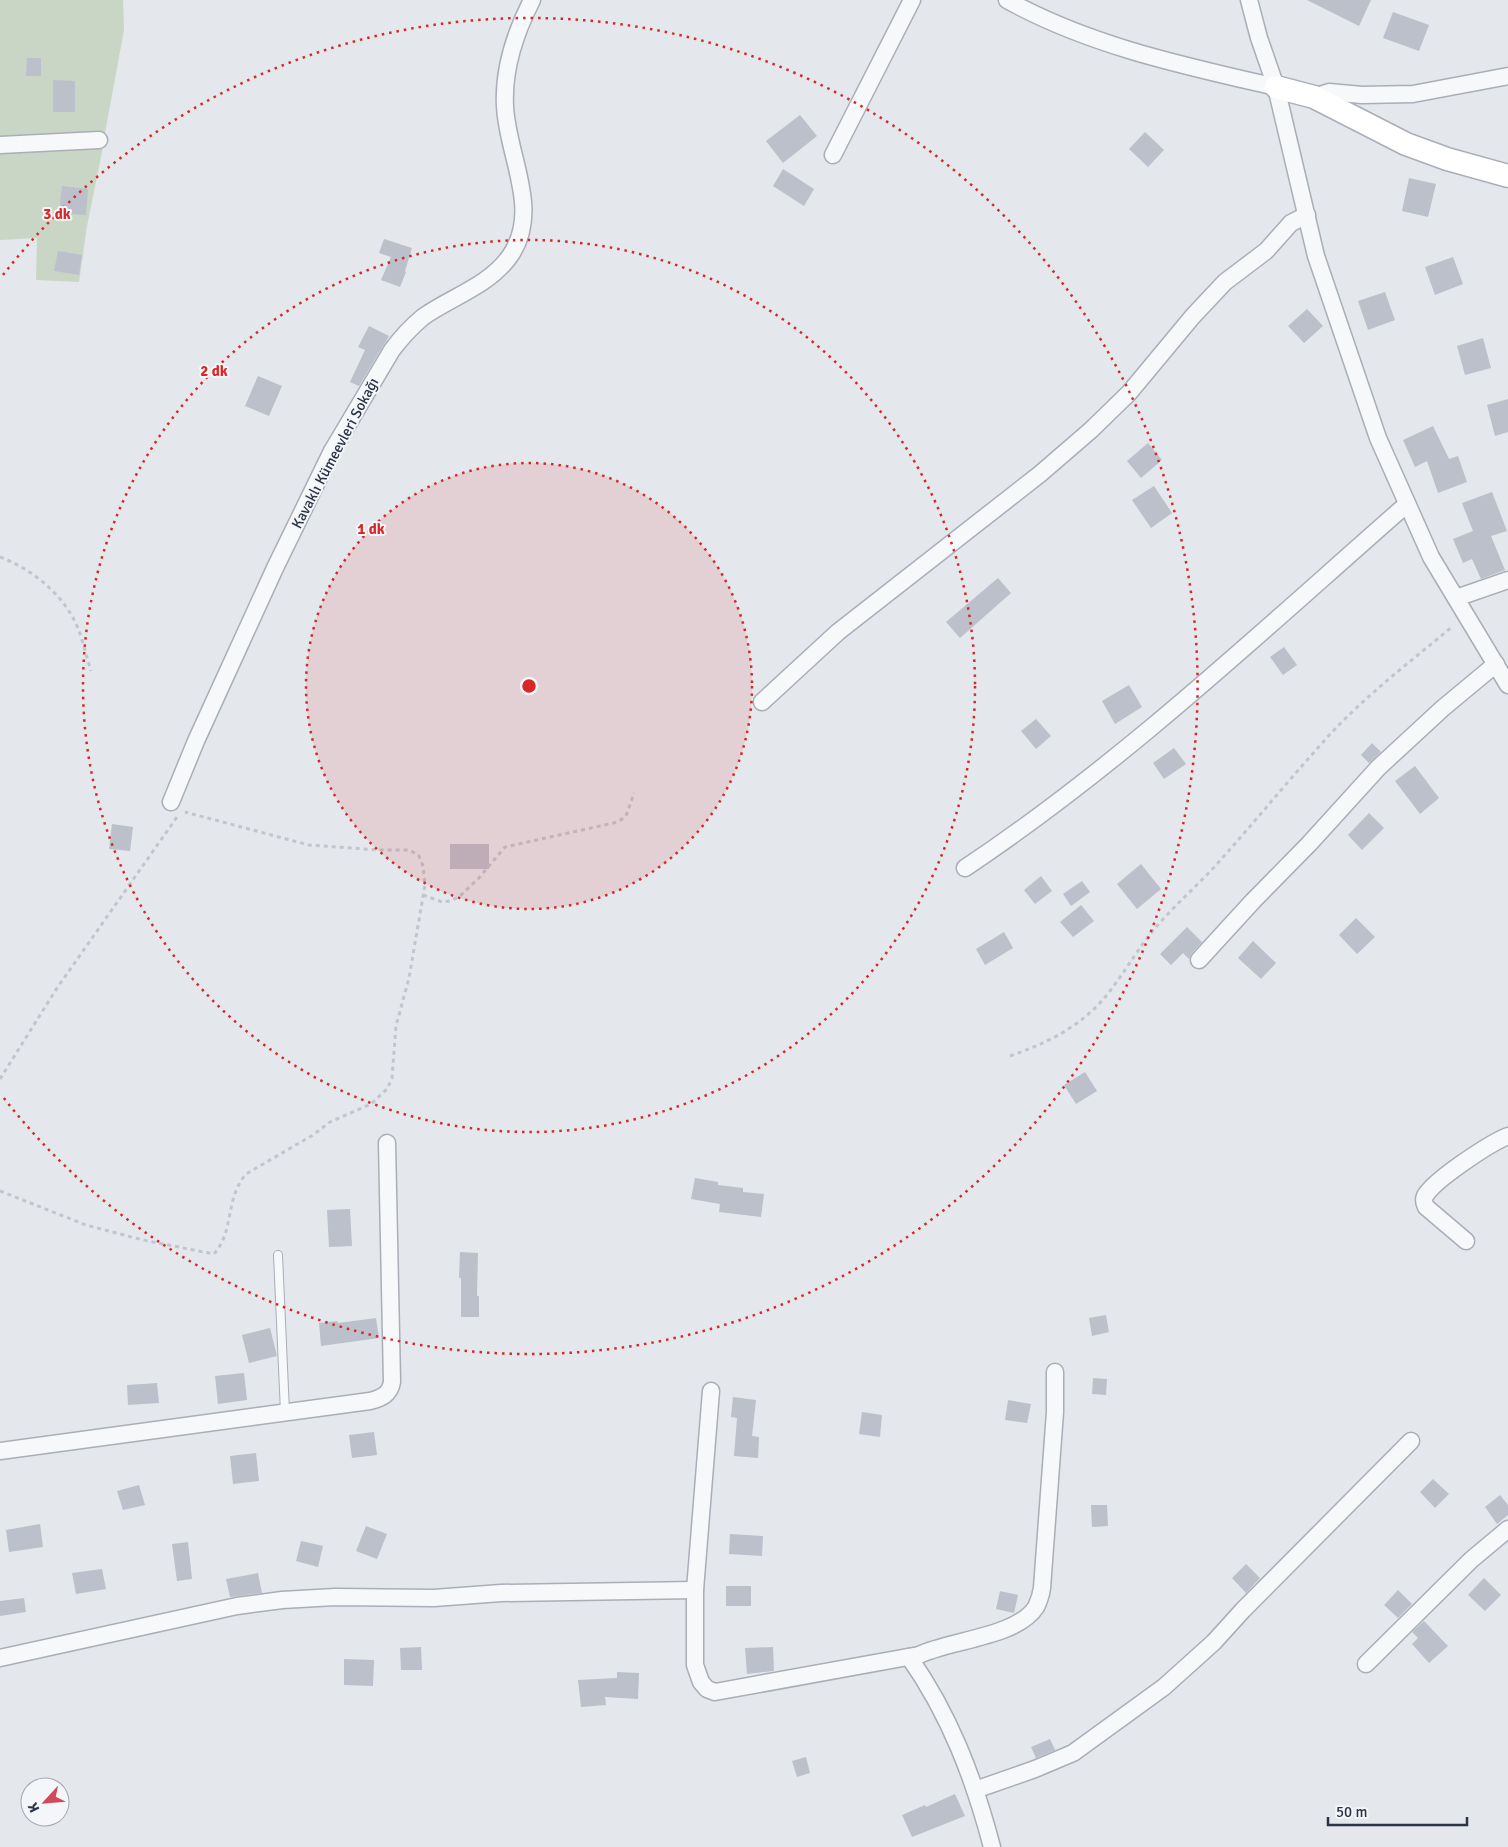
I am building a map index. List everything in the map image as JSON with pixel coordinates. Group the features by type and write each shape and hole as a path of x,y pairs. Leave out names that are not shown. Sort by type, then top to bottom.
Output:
{"street":[{"name":"Kavaklı Kümeevleri Sokağı","path":"171,802 196,741 279,560 332,451 388,356 402,337 424,317 487,279 500,269 518,243 525,220 519,177 505,106 506,80 515,40 532,0"},
{"path":"832,155 912,0"},
{"path":"1007,0 1048,21 1164,61 1314,97 1406,144 1447,159 1508,176"},
{"path":"1249,0 1258,38 1276,87 1316,256 1378,438 1431,557 1508,685"},
{"path":"1314,97 1329,92 1362,95 1413,94 1508,76"},
{"path":"0,145 99,140"},
{"path":"762,702 838,632 1003,503 1091,430 1140,381 1193,316 1225,282 1266,251 1291,223 1307,215"},
{"path":"965,868 1007,840 1074,790 1151,728 1407,504"},
{"path":"1456,598 1508,580"},
{"path":"1199,960 1378,768 1443,708 1496,664"},
{"path":"1466,1241 1426,1207 1425,1196 1434,1186 1473,1156 1493,1142 1508,1136"},
{"path":"0,1451 370,1401 386,1395 391,1388 387,1143"},
{"path":"711,1391 695,1590 695,1665 701,1682 707,1689 715,1692 909,1657 997,1632 1023,1620 1040,1599 1042,1588 1053,1432 1055,1372"},
{"path":"976,1790 1035,1769 1073,1752 1089,1743 1164,1687 1214,1642 1243,1610 1411,1441"},
{"path":"1366,1664 1471,1560 1508,1529"},
{"path":"0,1658 237,1606 282,1600 335,1597 434,1598 502,1593 695,1590"},
{"path":"909,1657 938,1701 963,1756 976,1790 992,1847"}],"lane":[{"path":"278,1255 286,1412"}],"path":[{"path":"0,557 11,561 32,574 60,600 76,625 91,670"},
{"path":"1010,1056 1073,1028 1097,1007 1110,991 1142,942 1216,866 1340,724 1467,614"},
{"path":"423,895 442,902 450,901 460,896 478,879 505,847 618,822 626,816 634,794"},
{"path":"0,1079 57,988 181,811 309,845 379,850 410,850 419,856 425,885 409,978 396,1026 392,1078 387,1089 371,1104 330,1122 313,1135 246,1174 238,1184 233,1197 228,1228 222,1245 214,1254 142,1240 86,1225 0,1191"}],"green space":[{"path":"0,0 123,0 124,30 105,133 0,139"},
{"path":"103,147 87,226 79,282 36,280 37,238 0,240 0,152"}],"building":[{"path":"1307,0 1371,0 1359,26"},
{"path":"1393,12 1429,25 1419,51 1383,38"},
{"path":"27,58 41,58 41,76 26,76"},
{"path":"53,80 75,81 75,112 53,112"},
{"path":"800,115 817,136 783,163 766,141"},
{"path":"1145,132 1164,150 1148,167 1129,149"},
{"path":"783,169 814,189 804,206 773,186"},
{"path":"1409,178 1436,184 1428,217 1402,211"},
{"path":"62,186 88,189 86,215 59,213"},
{"path":"384,239 412,248 400,287 381,280 391,257 379,253"},
{"path":"58,251 82,255 79,275 54,271"},
{"path":"1453,257 1463,284 1435,295 1425,267"},
{"path":"1385,292 1395,320 1368,330 1358,301"},
{"path":"1307,309 1323,326 1304,343 1288,326"},
{"path":"369,326 389,336 359,386 350,382 365,350 358,347"},
{"path":"1483,338 1491,368 1465,375 1457,346"},
{"path":"258,376 282,386 269,416 245,406"},
{"path":"1508,399 1508,432 1495,436 1487,405"},
{"path":"1433,426 1449,459 1458,456 1467,482 1438,493 1427,461 1415,467 1403,440"},
{"path":"1148,443 1162,460 1141,478 1127,461"},
{"path":"1154,486 1172,513 1151,528 1132,500"},
{"path":"1492,492 1507,531 1491,536 1505,570 1481,579 1472,559 1463,563 1453,539 1473,531 1462,503"},
{"path":"998,578 1011,593 960,638 946,622"},
{"path":"1284,647 1297,665 1283,675 1270,657"},
{"path":"1129,685 1142,707 1115,724 1102,701"},
{"path":"1036,719 1051,736 1036,749 1021,731"},
{"path":"1372,743 1381,752 1369,763 1361,755"},
{"path":"1174,748 1186,764 1164,779 1153,763"},
{"path":"1415,766 1439,798 1420,814 1395,781"},
{"path":"1369,813 1384,828 1362,850 1348,835"},
{"path":"112,824 133,827 130,851 109,849"},
{"path":"450,844 489,844 489,869 450,869"},
{"path":"1141,864 1161,889 1137,909 1117,884"},
{"path":"1041,876 1052,891 1035,904 1024,890"},
{"path":"1082,881 1090,892 1071,906 1063,894"},
{"path":"1081,905 1094,921 1073,937 1060,922"},
{"path":"1356,918 1375,937 1357,954 1339,935"},
{"path":"1187,927 1202,942 1189,959 1183,953 1171,965 1160,954"},
{"path":"1004,932 1013,948 985,965 976,949"},
{"path":"1253,941 1276,963 1261,979 1238,958"},
{"path":"1085,1072 1097,1091 1076,1104 1064,1085"},
{"path":"695,1178 718,1182 718,1185 743,1188 743,1192 764,1194 761,1217 719,1212 720,1204 691,1199"},
{"path":"350,1209 352,1246 329,1247 327,1210"},
{"path":"460,1252 478,1253 477,1296 479,1296 479,1317 461,1317"},
{"path":"1106,1315 1109,1332 1092,1336 1089,1318"},
{"path":"376,1318 379,1338 321,1346 319,1323 337,1321 338,1323"},
{"path":"270,1328 277,1356 249,1363 242,1335"},
{"path":"244,1373 247,1400 218,1404 215,1376"},
{"path":"1093,1378 1107,1379 1106,1395 1092,1394"},
{"path":"157,1383 159,1403 128,1405 127,1385"},
{"path":"733,1397 756,1400 752,1436 759,1437 758,1458 734,1456 737,1418 731,1417"},
{"path":"1008,1400 1031,1404 1027,1423 1005,1420"},
{"path":"862,1412 882,1415 880,1437 859,1434"},
{"path":"374,1432 377,1455 352,1458 349,1435"},
{"path":"256,1453 259,1481 233,1484 230,1456"},
{"path":"1433,1479 1449,1494 1435,1508 1420,1492"},
{"path":"139,1485 145,1505 123,1510 117,1491"},
{"path":"1500,1495 1508,1505 1508,1515 1497,1524 1485,1507"},
{"path":"1091,1505 1107,1505 1108,1526 1092,1527"},
{"path":"40,1524 43,1547 9,1552 6,1530"},
{"path":"366,1526 387,1534 377,1559 356,1551"},
{"path":"730,1534 763,1536 762,1556 729,1554"},
{"path":"301,1541 323,1546 318,1567 296,1561"},
{"path":"188,1542 192,1579 177,1581 172,1544"},
{"path":"1246,1564 1260,1578 1246,1593 1232,1578"},
{"path":"102,1569 106,1589 76,1594 72,1573"},
{"path":"258,1573 262,1593 230,1597 226,1579"},
{"path":"1484,1578 1501,1595 1485,1611 1468,1595"},
{"path":"726,1586 751,1586 751,1606 726,1606"},
{"path":"1398,1590 1412,1604 1398,1618 1384,1605"},
{"path":"1000,1591 1018,1595 1014,1613 996,1609"},
{"path":"24,1598 26,1612 0,1616 0,1601"},
{"path":"1424,1621 1448,1646 1429,1663 1412,1644 1418,1638 1412,1632"},
{"path":"421,1647 422,1670 401,1670 400,1648"},
{"path":"773,1647 774,1671 747,1674 745,1648"},
{"path":"344,1659 374,1660 373,1686 344,1685"},
{"path":"617,1672 639,1673 638,1699 605,1697 606,1705 581,1707 578,1680 617,1678"},
{"path":"1050,1739 1055,1750 1036,1758 1031,1747"},
{"path":"806,1757 810,1773 797,1777 792,1761"},
{"path":"955,1794 965,1816 912,1837 902,1815"}]}
